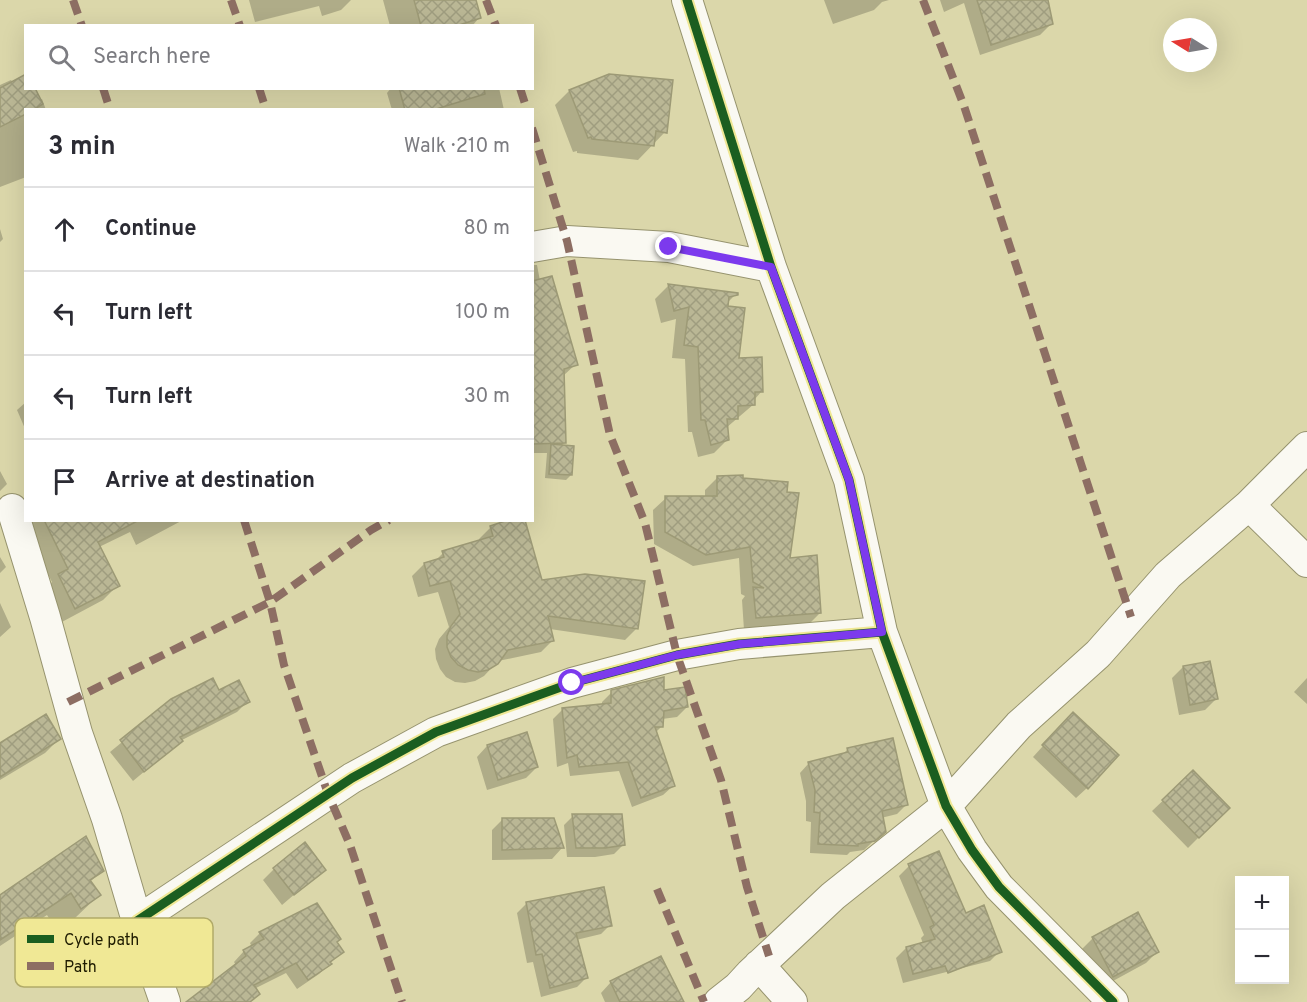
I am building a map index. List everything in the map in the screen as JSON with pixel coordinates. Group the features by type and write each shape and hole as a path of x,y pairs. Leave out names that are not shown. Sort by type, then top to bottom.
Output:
{"street":[{"path":"687,0 771,267 849,480 882,632 946,806 972,850 999,887 1113,1002"},
{"path":"534,247 567,241 669,247 771,267"},
{"path":"719,1002 738,987 832,896 946,806 1019,725 1098,654 1168,575 1250,506 1307,447"},
{"path":"1250,506 1307,562"},
{"path":"12,509 77,733 107,819 135,918"},
{"path":"141,918 352,778 436,732 572,683 677,655 740,644 882,632"},
{"path":"759,965 792,1002"},
{"path":"160,987 165,1002"}],"building":[{"path":"414,0 476,0 481,18 462,24 420,24"},
{"path":"977,0 1048,0 1053,24 991,45"},
{"path":"609,74 673,80 667,133 656,131 654,146 588,138 569,90"},
{"path":"24,75 24,90 36,90 43,104 36,108 24,108 24,115 0,127 0,88"},
{"path":"400,90 484,90 485,94 440,108 404,108"},
{"path":"552,276 578,365 564,369 566,443 534,444 534,280"},
{"path":"668,284 738,293 738,295 729,297 728,306 745,308 739,358 762,357 763,392 755,392 755,405 738,406 738,419 727,419 729,440 711,445 705,420 701,420 698,347 684,345 689,307 674,311"},
{"path":"551,444 574,446 572,475 549,474"},
{"path":"743,475 743,478 788,482 787,492 799,493 790,558 817,555 821,613 756,618 753,587 764,588 753,582 750,547 706,555 665,532 665,496 717,496 717,476"},
{"path":"45,522 135,522 98,542 120,586 75,609 58,574 68,569"},
{"path":"502,522 526,522 542,580 585,574 645,581 638,629 548,616 554,641 508,650 498,664 488,670 478,672 458,665 451,657 447,647 447,636 460,614 450,581 430,586 424,563 444,557 442,551 493,536 490,526"},
{"path":"1210,661 1218,699 1190,705 1183,666"},
{"path":"664,677 664,690 685,687 688,707 664,711 663,727 655,727 675,786 641,798 628,762 579,767 577,755 567,758 562,708 611,703 611,690"},
{"path":"213,678 219,690 239,680 250,702 180,737 183,741 144,772 120,740 171,699"},
{"path":"1073,712 1119,755 1088,789 1042,745"},
{"path":"46,714 61,739 0,777 0,743"},
{"path":"527,732 538,767 498,780 487,745"},
{"path":"893,738 908,805 882,811 886,832 875,841 858,844 858,846 818,844 820,813 814,812 815,790 808,762 848,752 847,748"},
{"path":"1193,770 1230,808 1199,838 1162,800"},
{"path":"572,814 622,814 625,845 576,848"},
{"path":"502,818 554,818 564,848 502,850"},
{"path":"86,836 104,871 90,880 101,895 81,909 71,893 33,918 15,918 15,930 0,940 0,895"},
{"path":"305,842 326,870 294,895 273,868"},
{"path":"939,851 966,913 984,905 1002,952 948,973 945,966 913,974 906,947 935,939 930,927 934,925 908,864"},
{"path":"604,887 612,926 576,933 588,978 550,988 542,954 536,955 526,902"},
{"path":"317,903 341,939 337,942 344,952 330,962 332,964 308,980 296,963 254,985 260,994 250,1002 186,1002 206,987 213,987 213,981 246,956 243,950 264,939 259,932"},
{"path":"1138,912 1159,952 1113,977 1092,937"},
{"path":"661,956 684,1002 620,1002 610,981"}],"marked path":[{"path":"73,0 81,24"},
{"path":"231,0 239,24"},
{"path":"486,0 495,24"},
{"path":"923,0 964,106 1131,617"},
{"path":"104,90 109,108"},
{"path":"260,90 265,108"},
{"path":"521,90 526,108"},
{"path":"534,134 567,241 610,435 645,523 677,655 721,780 747,887 769,956"},
{"path":"245,522 270,602 284,665 328,794 350,845 402,1002"},
{"path":"68,702 270,602 385,522"},
{"path":"657,889 704,1002"}],"cycle path":[{"path":"687,0 771,267 849,480 882,632 946,806 972,850 999,887 1113,1002"},
{"path":"142,918 352,778 436,732 572,683 677,655 739,644 882,632"}],"route":[{"path":"572,683 677,655 740,644 882,632 849,480 771,267 669,247"}]}
